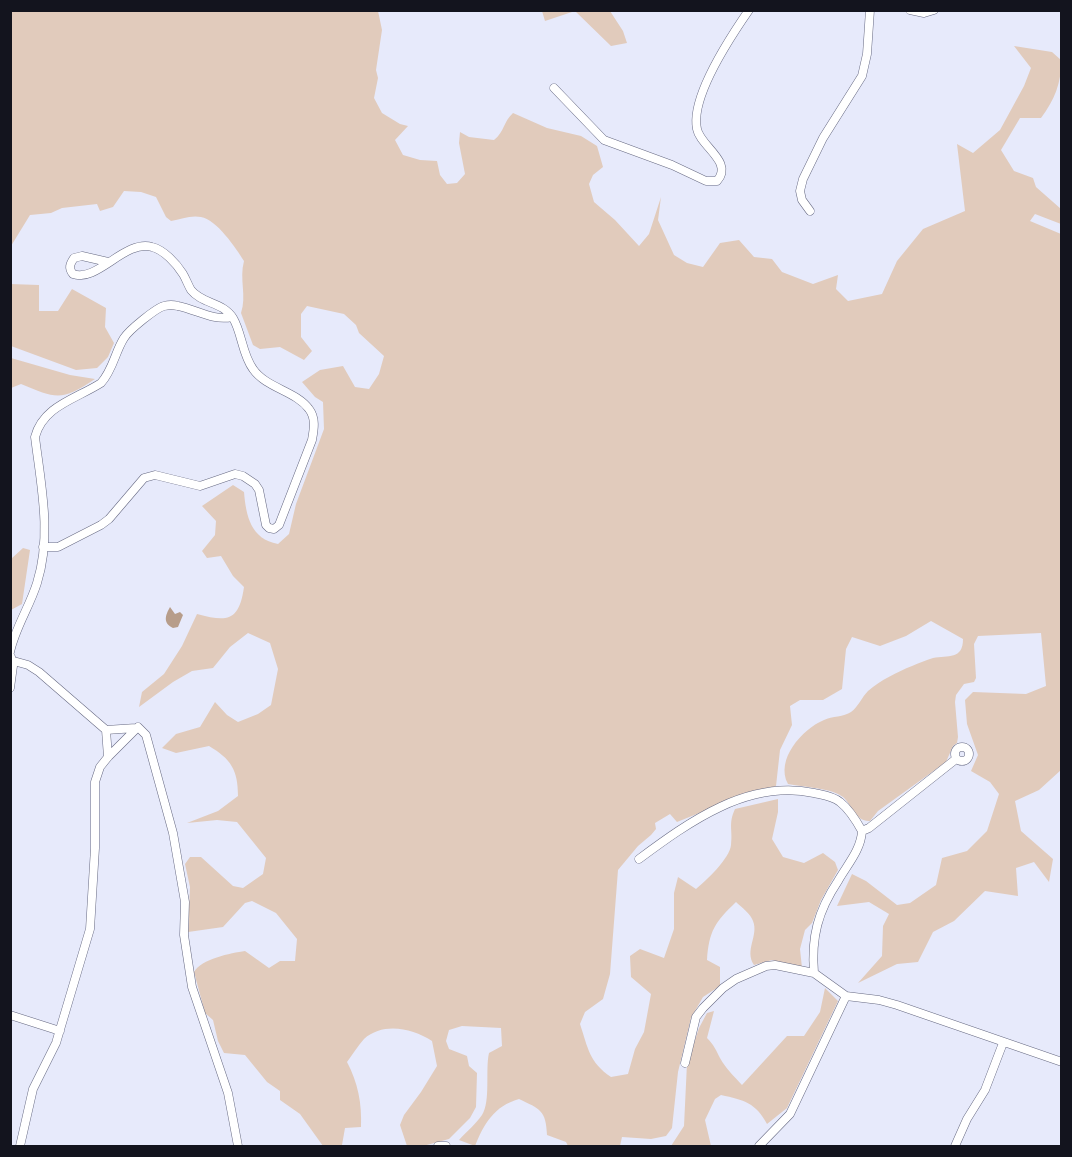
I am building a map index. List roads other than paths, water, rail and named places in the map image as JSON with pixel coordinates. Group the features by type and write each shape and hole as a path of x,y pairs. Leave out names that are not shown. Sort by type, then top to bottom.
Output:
{"street":[{"path":"554,88 604,140 672,165 706,181 717,181 722,171 717,156 697,129 698,107 707,80 749,10"},
{"path":"810,211 802,200 800,191 803,179 823,138 862,76 867,54 870,10"},
{"path":"910,10 924,13 934,10"},
{"path":"43,547 58,547 101,525 109,519 144,478 155,475 200,486 235,474 243,476 255,484 259,490 266,525 274,529 279,525 312,440 312,414 305,405 253,370 232,317 225,309 196,294 177,266 160,249 147,246 135,247 108,262"},
{"path":"10,688 13,673 11,657 38,582 43,547 45,520 35,437 38,426 53,409 101,383 107,377 125,336 163,306 177,306 220,319 232,317"},
{"path":"11,657 39,672 106,730 108,757"},
{"path":"106,730 138,727"},
{"path":"20,1146 33,1089 52,1055 90,929 95,848 95,782 100,767 138,727"},
{"path":"138,727 146,735 174,833 185,902 184,935 192,987 228,1093 238,1146"},
{"path":"814,973 813,947 818,920 831,892 857,851 862,831 956,759"},
{"path":"639,859 667,838 709,812 739,799 780,789 802,790 834,798 841,802 862,831"},
{"path":"685,1063 696,1017 723,988 736,979 771,964 814,973 846,996 870,998 897,1005 1062,1062"},
{"path":"759,1146 790,1114 846,996"},
{"path":"10,1015 60,1031"},
{"path":"955,1146 967,1119 986,1090 1003,1042"},
{"path":"438,1146 446,1146"}]}
